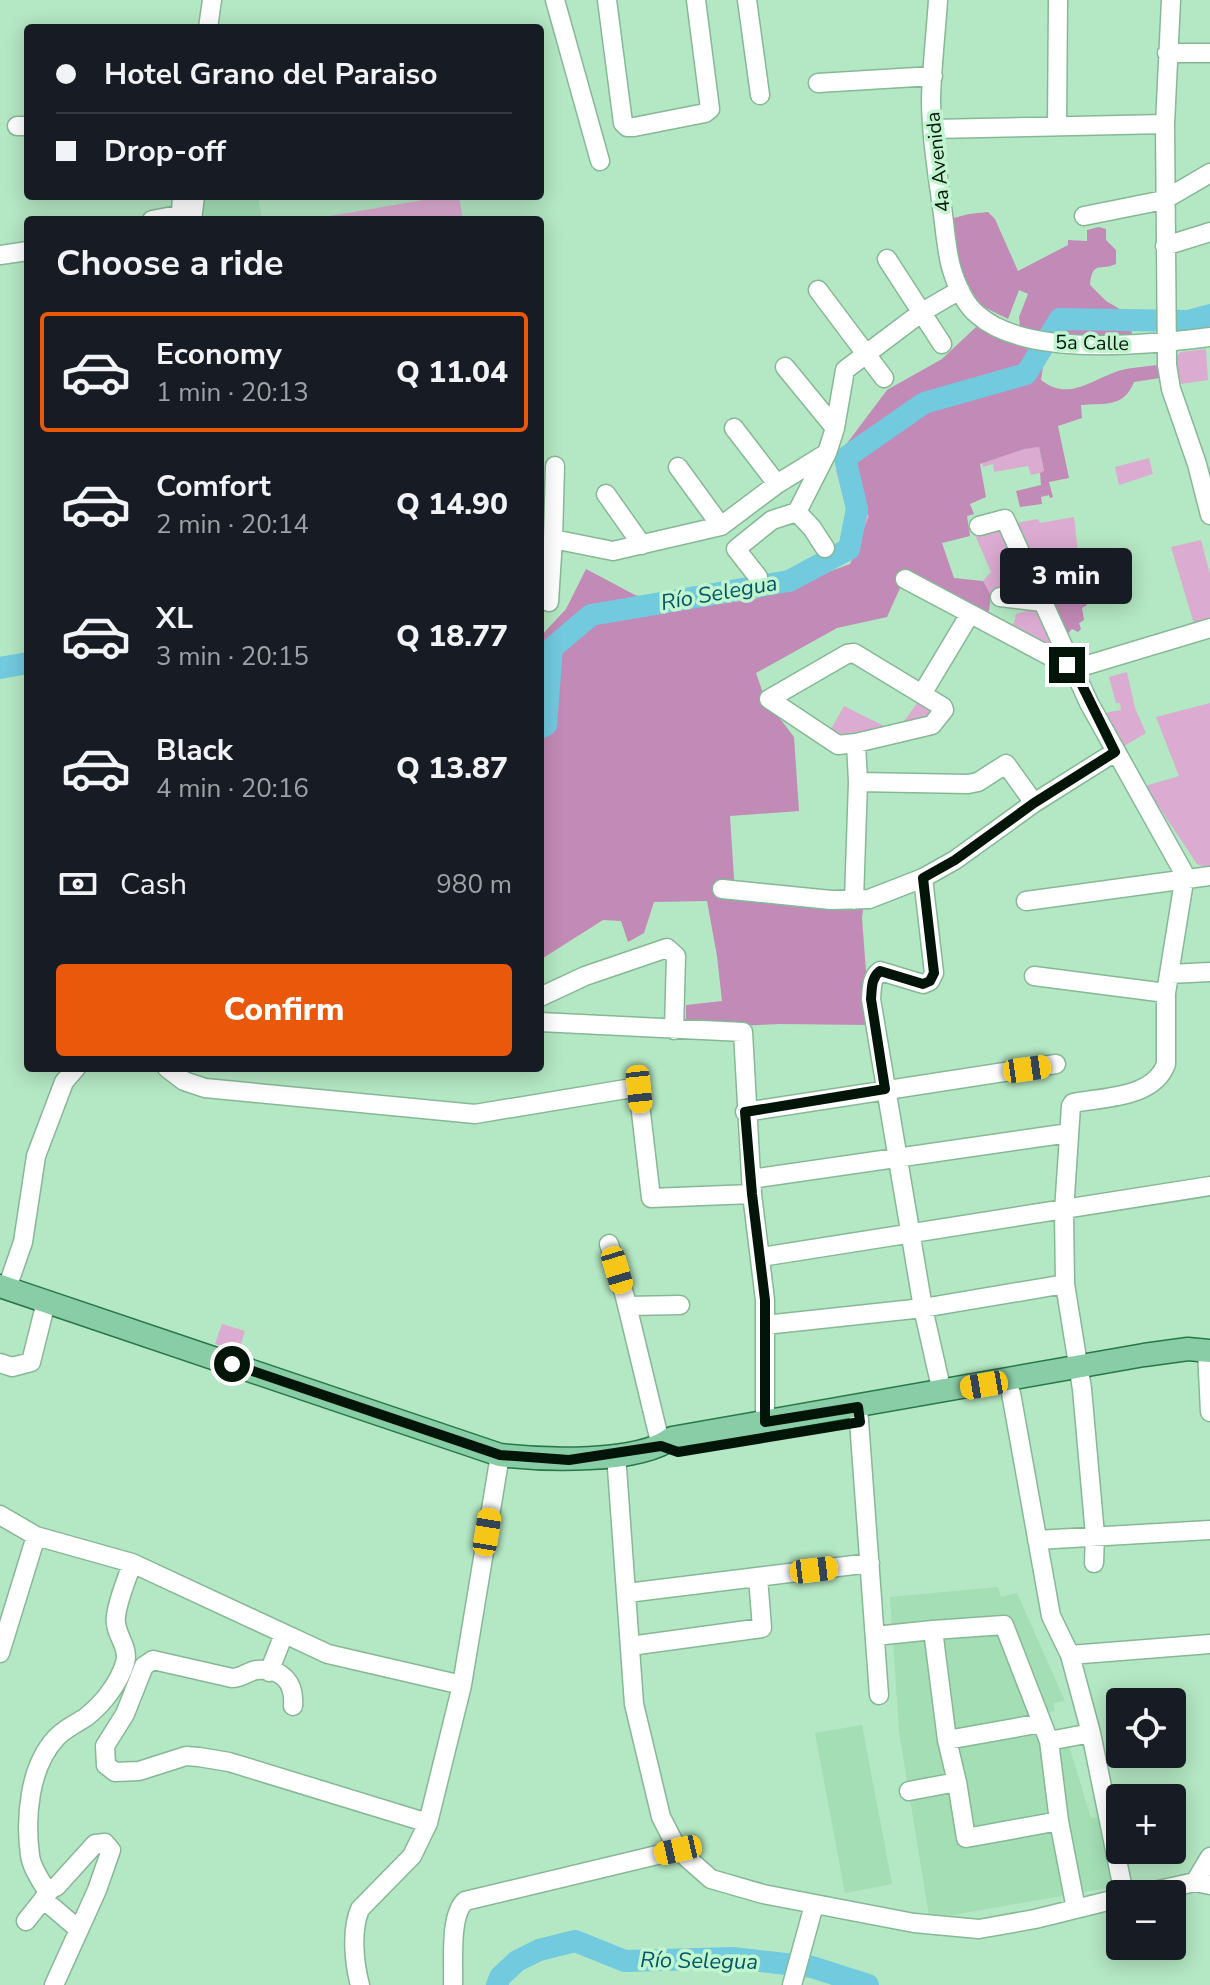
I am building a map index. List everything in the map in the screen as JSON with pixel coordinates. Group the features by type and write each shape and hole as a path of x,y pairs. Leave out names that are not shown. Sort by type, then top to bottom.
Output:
{"main road":[{"path":"3,1287 500,1455 569,1460 661,1446 672,1438 765,1422 859,1414 1011,1393 1079,1373 1188,1349 1209,1351"},
{"path":"661,1446 678,1452 859,1414 942,1392 1079,1373"}],"street":[{"path":"209,24 212,0"},
{"path":"555,0 600,161"},
{"path":"607,0 623,123 634,127 705,113 710,109 696,0"},
{"path":"747,0 760,95"},
{"name":"4a Avenida","path":"938,0 933,129 945,236 951,267 960,290 979,316"},
{"path":"1057,126 1058,0"},
{"path":"1171,0 1165,124 1166,334 1171,389 1204,462 1209,505"},
{"path":"1167,53 1210,53"},
{"path":"818,83 933,76"},
{"path":"933,129 1165,124"},
{"path":"1084,216 1164,200 1210,173"},
{"path":"1165,246 1210,232"},
{"path":"0,243 24,240"},
{"path":"0,255 24,252"},
{"path":"887,259 942,344"},
{"path":"818,290 884,378"},
{"path":"758,577 736,549 772,520 797,512 827,453 835,428 845,370 922,312 960,290"},
{"name":"5a Calle","path":"979,316 1011,332 1064,344 1166,334 1210,337"},
{"path":"785,367 835,428"},
{"path":"734,428 777,484"},
{"path":"553,539 613,551 721,526 777,484 827,453"},
{"path":"549,602 555,466"},
{"path":"678,467 721,526"},
{"path":"606,494 642,545"},
{"path":"797,512 825,548"},
{"path":"979,526 1005,519 1115,752 1186,877 1166,993 1166,1064 1160,1077 1140,1090 1073,1103 1071,1106 1064,1211 1065,1284 1079,1373 1095,1535 1094,1563"},
{"path":"905,579 1074,669 1210,628"},
{"path":"1000,597 1043,602"},
{"path":"922,694 970,614"},
{"path":"854,653 943,708 932,726 856,743 836,744 770,697 854,653"},
{"path":"854,900 858,782 856,743"},
{"path":"722,889 869,899 923,878 955,860 1034,803 1115,752"},
{"path":"858,782 968,784 978,782 1006,764 1034,803"},
{"path":"1026,901 1210,876"},
{"path":"923,878 934,973 930,981 923,984 880,971 872,984 871,999 923,1308 942,1392"},
{"path":"544,995 585,976 667,948 676,956 674,1030"},
{"path":"1170,974 1210,972"},
{"path":"1034,976 1166,993"},
{"path":"544,1022 742,1031 751,1187 761,1257 765,1422"},
{"path":"745,1112 1056,1064"},
{"path":"3,1287 23,1242 36,1156 64,1082 73,1072"},
{"path":"172,1072 184,1081 205,1088 475,1114 637,1087 651,1198 751,1187 899,1158 1069,1133"},
{"path":"761,1257 1210,1186"},
{"path":"609,1244 628,1306 661,1446"},
{"path":"765,1325 923,1308 1065,1284"},
{"path":"0,1363 12,1367 31,1362 46,1302"},
{"path":"628,1306 680,1305"},
{"path":"1209,1351 1210,1412"},
{"path":"1011,1393 1051,1616 1070,1655 1091,1733 1119,1880"},
{"path":"859,1414 879,1695"},
{"path":"616,1454 634,1704 661,1817 678,1850 711,1879 763,1894 897,1921 979,1929 1106,1901"},
{"path":"360,1985 355,1938 360,1909 412,1856 428,1823 462,1685 500,1455"},
{"path":"0,1515 36,1536 132,1563 328,1654 462,1685"},
{"path":"1037,1540 1210,1530"},
{"path":"0,1653 36,1536"},
{"path":"77,1928 47,1894 30,1859 33,1784 52,1742 62,1731 89,1715 110,1693 126,1660 125,1646 117,1631 115,1617 132,1563"},
{"path":"627,1593 870,1563"},
{"path":"630,1646 762,1628 758,1577"},
{"path":"875,1636 1004,1625 1045,1732 1076,1909"},
{"path":"933,1630 947,1740 966,1838 1059,1821"},
{"path":"269,1672 284,1634"},
{"path":"1070,1655 1210,1644"},
{"path":"293,1706 294,1689 288,1680 269,1672 255,1670 241,1678 232,1678 158,1660 147,1662 125,1714 105,1746 106,1765 115,1772 154,1768 186,1756 214,1759 428,1823"},
{"path":"947,1740 1045,1732 1091,1733"},
{"path":"909,1791 957,1782"},
{"path":"26,1921 95,1844 100,1842 110,1846 110,1855 101,1878 54,1985"},
{"path":"453,1985 456,1919 458,1907 465,1901 678,1850"},
{"path":"1203,1884 1210,1857"},
{"path":"797,1969 814,1905"}],"shaded area":[{"path":"201,200 259,200 261,216 196,216"},
{"path":"424,200 460,200 462,216 330,216"},
{"path":"988,212 995,219 1018,271 1068,245 1068,240 1087,241 1087,230 1106,229 1106,240 1116,250 1116,264 1095,269 1090,285 1106,301 1130,315 1132,335 1063,340 1020,327 1019,317 1028,294 1019,290 1008,319 980,305 957,258 950,219"},
{"path":"976,327 1009,343 1045,354 1041,380 1052,387 1073,389 1115,372 1159,365 1160,378 1134,382 1119,400 1081,405 1082,418 1058,426 1069,478 1049,482 1053,497 1041,497 1042,504 1020,507 1016,491 1041,485 1040,473 1044,471 1039,447 980,464 986,497 970,504 974,514 967,516 970,536 942,543 954,578 983,581 991,595 989,611 980,614 905,577 887,617 837,628 756,673 765,699 794,737 799,811 730,816 735,894 833,909 846,897 864,902 862,918 870,1025 780,1024 686,1028 686,1005 722,1001 707,901 654,902 644,933 628,942 621,921 603,920 544,957 544,633 566,609 586,569 635,595 685,609 755,599 850,564 869,516 840,477 845,446 887,390 942,359"},
{"path":"1038,347 1044,350 1039,364 869,516 857,556 802,585 661,608 590,610 651,596 682,597 762,583 795,572 846,545 849,521 836,470 844,453 919,401 1024,370"},
{"path":"1206,349 1208,380 1181,384 1175,357 1181,352"},
{"path":"1039,447 1044,472 1031,475 1028,466 994,472 993,464 983,467 982,463"},
{"path":"1149,458 1153,474 1119,485 1115,467"},
{"path":"1074,517 1079,561 1060,567 1056,558 1032,566 1010,524"},
{"path":"1004,527 1036,598 991,595 983,581 991,572 975,535"},
{"path":"1201,540 1210,574 1210,618 1194,624 1171,547"},
{"path":"1062,592 1069,595 1081,593 1082,601 1087,601 1082,608 1084,620 1079,623 1081,629 1078,632 1072,629 1067,634 1048,596 1065,604 1068,601 1063,598"},
{"path":"1036,608 1061,658 1006,627 1014,623 1016,614"},
{"path":"1127,672 1135,708 1146,733 1121,748 1104,713 1121,710 1109,677"},
{"path":"918,702 944,719 939,732 844,749 826,738 844,706 896,732"},
{"path":"1210,703 1210,869 1197,864 1145,786 1179,776 1156,717"},
{"path":"222,1324 245,1331 239,1351 215,1344"},
{"path":"998,1587 1001,1597 1017,1593 1065,1701 1053,1703 1055,1711 1044,1713 1047,1733 1065,1733 1091,1818 1106,1817 1106,1864 1114,1864 1117,1880 1106,1880 1106,1888 953,1915 929,1916 899,1731 890,1597"},
{"path":"862,1725 892,1884 845,1893 815,1733"}],"waterway":[{"name":"Río Selegua","path":"544,726 552,648 591,615 789,581 849,549 857,509 845,458 924,403 1026,374 1060,319 1188,321 1210,315"},
{"name":"Río Selegua","path":"0,668 24,664"},
{"name":"Río Selegua","path":"497,1985 500,1977 517,1961 539,1950 575,1941 625,1961 733,1958 812,1967 868,1985"}],"route":[{"path":"232,1364 500,1455 540,1460 569,1460 661,1446 678,1452 860,1422 858,1407 765,1422 765,1300 745,1112 885,1089 871,999 872,984 880,971 923,984 930,981 934,973 923,878 955,860 1034,803 1115,752 1074,669 1067,665"}]}
